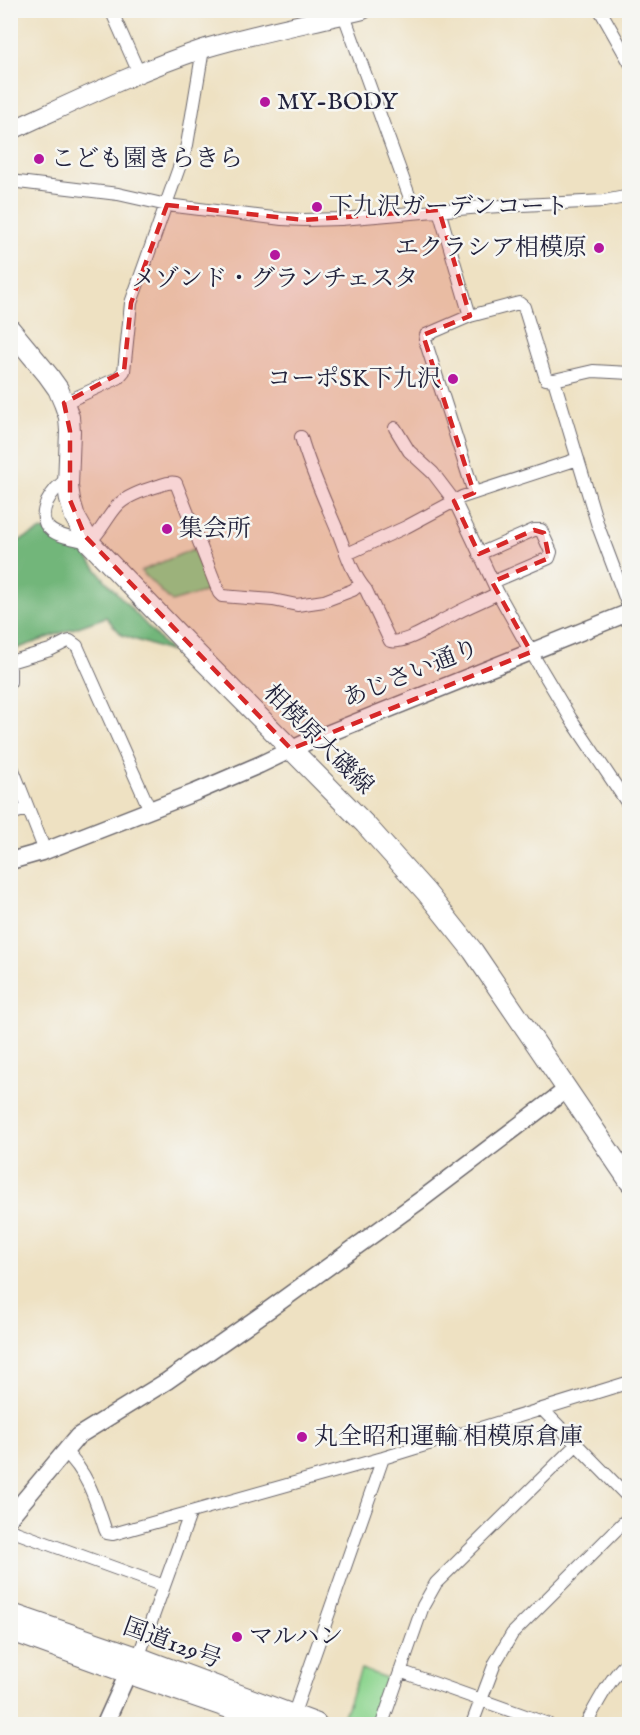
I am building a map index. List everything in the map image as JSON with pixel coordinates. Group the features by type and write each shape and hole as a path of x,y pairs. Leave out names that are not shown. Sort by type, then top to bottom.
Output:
{"highway":[{"name":"国道129号","path":"10,1614 133,1665 285,1720 316,1725"},
{"name":"国道129号","path":"10,1630 133,1665"}],"main road":[{"path":"10,131 138,73 203,50 302,18 344,15 363,10"},
{"name":"相模原大磯線","path":"14,340 48,375 64,403 69,417 70,431 70,500 75,517 89,542 365,824 426,892 473,951 630,1182"}],"street":[{"path":"111,10 138,73"},
{"path":"600,10 630,63"},
{"path":"344,15 415,212"},
{"path":"64,403 118,378 124,371 131,303 187,145 203,50"},
{"path":"10,181 118,195 167,205 304,220 604,201 630,196"},
{"path":"439,210 470,316"},
{"path":"474,493 424,337 428,333 470,316 516,303 522,304 546,379 554,380 593,371 630,373"},
{"path":"554,380 598,526 630,612"},
{"path":"395,428 409,451 428,467 455,502 496,588 531,652 571,719 630,807"},
{"path":"301,436 319,488 360,584 366,590 387,637 394,642 414,636 450,616 549,558 551,552 544,533 541,530 534,530 480,554"},
{"path":"347,554 462,497 578,459"},
{"path":"69,478 60,483 49,497 43,518 46,525 55,533 89,542 97,536 113,511 125,500 148,489 173,482 177,485 222,596 273,600 297,605 324,602 353,590 360,584"},
{"name":"あじさい通り","path":"10,861 45,851 150,810 249,770 291,749 630,612"},
{"path":"10,662 51,650 70,641 77,646 150,810"},
{"path":"10,669 11,681"},
{"path":"10,762 45,851"},
{"path":"10,814 28,809"},
{"path":"10,1517 78,1436 167,1381 346,1255 567,1089"},
{"path":"64,1451 75,1462 88,1483 105,1529 110,1534 190,1514 383,1458 630,1382"},
{"path":"542,1409 630,1499"},
{"path":"382,1725 423,1606 436,1583 576,1445"},
{"path":"285,1720 383,1458"},
{"path":"105,1725 133,1665 190,1514"},
{"path":"472,1725 495,1663 512,1634 630,1516"},
{"path":"10,1530 164,1586"},
{"path":"586,1725 608,1683 630,1659"},
{"path":"400,1671 548,1725"}],"highlighted area":[{"path":"167,205 304,220 439,210 470,316 423,335 474,493 454,501 479,554 534,530 544,533 549,558 492,582 531,652 291,749 85,536 70,500 70,431 64,403 124,371 131,303"}],"green space":[{"path":"42,530 80,548 105,580 171,652 122,635 106,617 16,649 11,638 11,553 14,543"},
{"path":"193,549 210,590 172,602 141,571"},
{"path":"361,1669 389,1679 374,1724 363,1724 343,1718"}],"place":[{"name":"MY-BODY","path":"265,102"},
{"name":"こども園きらきら","path":"39,159"},
{"name":"下九沢ガーデンコート","path":"317,207"},
{"name":"エクラシア相模原","path":"599,248"},
{"name":"メゾンド・グランチェスタ","path":"275,255"},
{"name":"コーポSK下九沢","path":"453,379"},
{"name":"集会所","path":"167,529"},
{"name":"丸全昭和運輸 相模原倉庫","path":"302,1437"},
{"name":"マルハン","path":"237,1637"}]}
